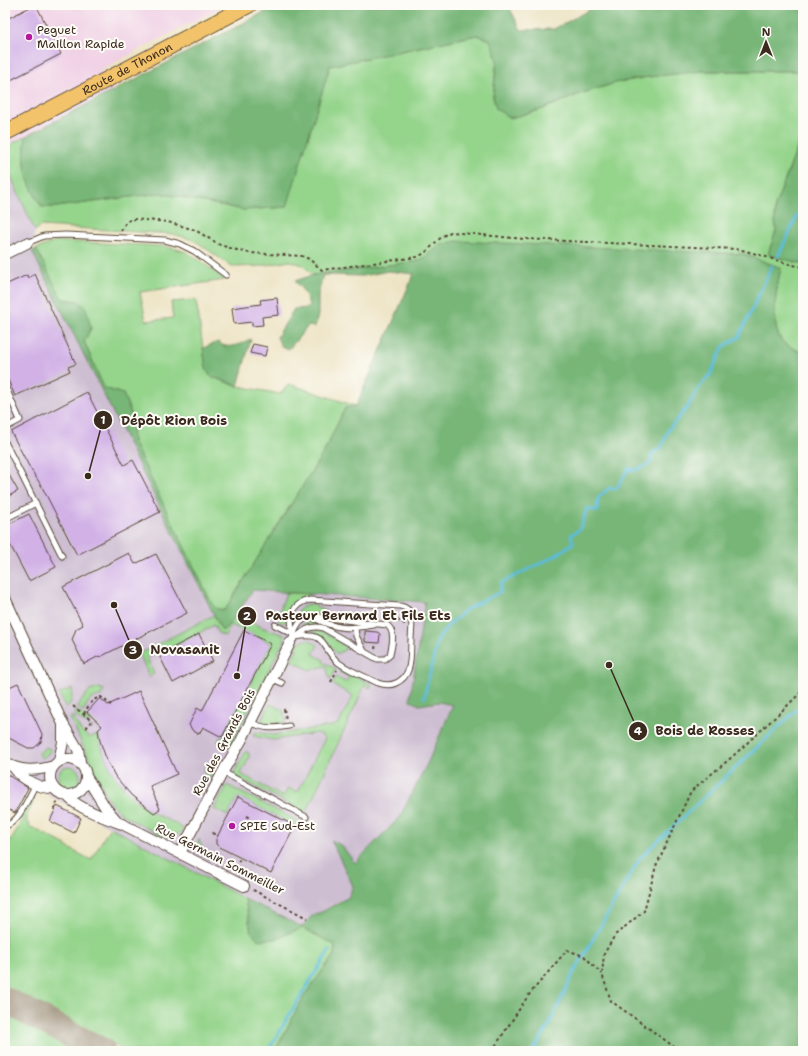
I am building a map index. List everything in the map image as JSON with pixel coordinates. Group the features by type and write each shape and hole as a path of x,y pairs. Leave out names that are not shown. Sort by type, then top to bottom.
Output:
{"main road":[{"name":"Route de Thonon","path":"5,133 249,5"}],"street":[{"path":"5,254 27,243"},
{"name":"Rue Germain Sommeiller","path":"5,598 63,724 78,749 80,762"},
{"name":"Rue des Grands Bois","path":"180,853 251,722 293,638"},
{"name":"Rue Germain Sommeiller","path":"63,724 63,742 56,763 50,772 50,779 61,792 74,802 102,817 122,824 244,886"},
{"name":"Rue Germain Sommeiller","path":"15,769 32,770 70,758 80,762 85,768 87,778 105,807 112,816 122,824"},
{"name":"Rue Germain Sommeiller","path":"5,764 15,769 34,788 46,788 61,792"},
{"path":"61,792 74,794 80,791 85,785 87,778"}],"lane":[{"path":"27,243 39,237 59,235 160,240 180,244 201,255 226,275"},
{"path":"5,386 20,420 5,428"},
{"path":"5,442 62,556"},
{"path":"5,519 36,503"},
{"path":"275,625 293,638 310,635 322,640 340,664 380,684 393,684 402,680 409,667 412,619 408,610 400,606 306,601 297,606 292,614 291,622 293,638"},
{"path":"312,616 332,626 347,629 381,624"},
{"path":"312,616 381,624 389,626 392,631 390,655 385,659 380,660 320,628 315,627 306,630 293,638 300,622 312,616"},
{"path":"355,628 356,636 365,652"},
{"path":"273,678 282,683"},
{"path":"251,722 258,726 267,728 289,726"},
{"path":"223,772 306,817"},
{"path":"34,788 37,796"},
{"path":"5,826 19,815 34,788"}],"path":[{"path":"119,238 123,226 132,219 168,222 195,230 220,245 240,251 302,256 309,259 322,270 417,257 425,254 444,234 451,232 524,239 736,249 754,252 776,260 803,267"},
{"path":"331,682 340,664"},
{"path":"680,1051 611,1001 602,974 604,954 615,936 644,911 656,866 692,791 738,752 803,690"},
{"path":"84,714 90,704 101,697 111,705"},
{"path":"73,706 93,720 86,728"},
{"path":"284,709 286,718"},
{"path":"54,810 61,792"},
{"path":"247,816 251,818"},
{"path":"212,833 218,836"},
{"path":"238,862 241,858"},
{"name":"Rue Germain Sommeiller","path":"244,886 306,918"},
{"path":"492,1051 498,1039 528,996 566,950 584,956 602,974"}],"shaded area":[{"path":"5,5 225,5 100,70 115,91 5,147"},
{"path":"5,163 35,231 32,251 214,615 228,626 253,590 425,602 410,700 419,705 439,702 453,705 428,762 400,817 355,863 342,846 353,886 348,898 339,901 319,914 314,914 302,927 245,899 5,773"}],"green space":[{"path":"278,5 508,5 521,30 554,29 598,5 803,5 803,71 702,71 648,77 615,83 580,94 540,110 510,118 496,109 493,97 497,59 490,40 477,35 330,66 287,207 244,210 160,193 56,207 42,207 32,190 26,174 26,136"},
{"path":"477,35 490,39 497,59 493,97 510,118 540,110 580,94 615,83 648,77 702,71 803,71 803,133 775,206 776,231 769,255 803,264 803,353 784,343 776,328 775,307 781,268 744,254 441,245 419,261 313,275 303,265 290,261 261,266 232,267 197,242 173,234 41,226 35,231 5,163 5,147 26,136 26,174 32,190 42,207 56,207 160,193 244,210 286,207 330,66"},
{"path":"803,133 803,264 769,255 769,251 776,231 775,206"},
{"path":"57,241 163,246 190,254 225,280 140,292 146,321 173,318 171,302 196,300 206,368 210,376 233,385 280,394 289,384 356,406 345,408 325,450 225,610 217,609 212,604 133,442 131,413 123,394 104,388 84,341 91,328 78,301 62,299 36,249"},
{"path":"456,241 744,254 781,268 775,307 776,328 784,343 803,353 803,1051 275,1051 304,996 334,955 335,945 302,928 275,939 259,940 251,932 245,899 302,927 314,914 322,912 348,898 353,886 331,840 342,846 355,863 400,817 428,762 453,705 439,702 419,705 410,700 425,602 253,590 228,626 222,631 32,251 36,249 62,299 78,301 86,308 91,328 84,342 104,388 123,394 131,413 133,442 212,604 217,609 225,610 325,450 345,408 356,406 414,274 388,271 363,276 323,275 318,295 318,315 315,327 308,326 289,349 281,346 277,337 294,309 309,308 305,293 295,281 313,275 419,261 441,245"},
{"path":"251,339 238,386 210,376 206,368 203,348 218,342 226,346 234,346"},
{"path":"286,593 311,594 292,607 287,620 284,623 280,622 277,618"},
{"path":"312,604 326,611 324,614 304,615 294,623 298,612 302,607"},
{"path":"237,614 261,627 284,635 285,639 229,748 218,742 221,736 223,737 271,643 231,625 225,636 218,633 214,625 161,654 160,651 147,658 154,674 149,676 139,654 214,615 222,631"},
{"path":"315,620 318,621 317,624 305,626 298,632 303,624"},
{"path":"313,631 333,637 346,649 337,654 329,644 312,633"},
{"path":"310,640 318,645 313,654 324,660 323,662 336,669 330,680 326,666 310,670 291,660 298,648 296,646 297,644 302,641"},
{"path":"341,667 372,685 370,688 365,685 306,813 233,775 246,751 249,753 249,758 241,774 283,797 288,788 298,792 325,738 317,733 273,740 253,736 255,732 273,735 332,726 339,723 353,696 332,684 336,677 346,682 349,677 339,672"},
{"path":"72,688 71,702 66,708 59,694"},
{"path":"100,688 104,690 101,696 90,701 84,712 77,707 89,691"},
{"path":"270,704 283,710 286,720 285,722 269,725 261,721"},
{"path":"75,709 90,721 88,723 83,722 76,717"},
{"path":"72,716 81,731 89,737 99,735 111,770 125,790 134,799 153,813 184,829 181,832 172,837 163,836 121,814 112,805 70,718"},
{"path":"46,747 52,750 42,759 39,753"},
{"path":"207,764 214,770 211,777 203,772"},
{"path":"69,766 77,769 80,777 77,785 69,788 61,785 58,777 61,769"},
{"path":"227,785 298,821 295,826 238,797 228,816 214,809"},
{"path":"32,796 34,798 27,818 27,822 30,824 29,826 91,860 110,827 245,899 251,932 275,939 302,927 335,944 334,955 304,996 275,1051 126,1051 5,988 5,840 12,839"},
{"path":"199,839 206,855 211,854 209,859 198,848"},
{"path":"5,1014 76,1051 5,1051"}],"building":[{"name":"Peguet Maillon Rapide","path":"36,5 61,54 5,83 5,20"},
{"path":"35,274 76,364 68,367 70,371 15,396 5,373 5,285 27,275 28,278"},
{"path":"277,298 279,315 262,317 263,325 252,326 252,322 234,324 232,308 261,304 260,300"},
{"path":"253,344 267,347 265,356 250,353"},
{"path":"87,392 124,465 133,460 160,512 77,555 41,485 11,432"},
{"path":"5,468 18,491 5,498"},
{"path":"29,514 56,567 29,581 5,535 5,526"},
{"path":"129,553 135,564 156,554 187,613 84,664 72,640 76,629 83,625 63,587"},
{"path":"244,630 271,644 222,737 203,727 199,734 193,731 189,725 197,708 202,711"},
{"path":"365,631 377,632 380,634 379,643 365,642"},
{"path":"199,634 213,661 173,683 159,655"},
{"path":"18,683 42,734 41,742 34,748 28,748 5,736 5,689"},
{"path":"139,691 177,774 150,786 160,809 154,813 131,795 115,776 107,761 100,741 98,730 102,726 87,712 100,698 108,705"},
{"path":"5,773 28,788 15,813 5,808"},
{"path":"238,797 295,826 271,873 219,847 216,844 216,839"},
{"path":"57,806 81,818 74,833 50,821"}],"waterway":[{"path":"778,256 803,204"},
{"path":"424,698 438,639 447,627 467,609 500,592 501,583 555,556 573,543 571,535 580,529 587,508 597,511 598,498 609,488 616,489 629,468 634,471 651,463 652,454 661,448 668,430 686,409 700,386 710,375 723,347 739,337 772,266"},
{"path":"533,1051 549,1025 573,974 640,858 803,704"},
{"path":"268,1051 329,951"}],"taxiway":[{"path":"5,1000 102,1051"}],"place":[{"name":"Peguet Maillon Rapide","path":"29,37"},
{"name":"Dépôt Rion Bois","path":"88,476"},
{"name":"Novasanit","path":"114,605"},
{"name":"Bois de Rosses","path":"609,665"},
{"name":"Pasteur Bernard Et Fils Ets","path":"237,676"},
{"name":"SPIE Sud-Est","path":"232,826"}]}
